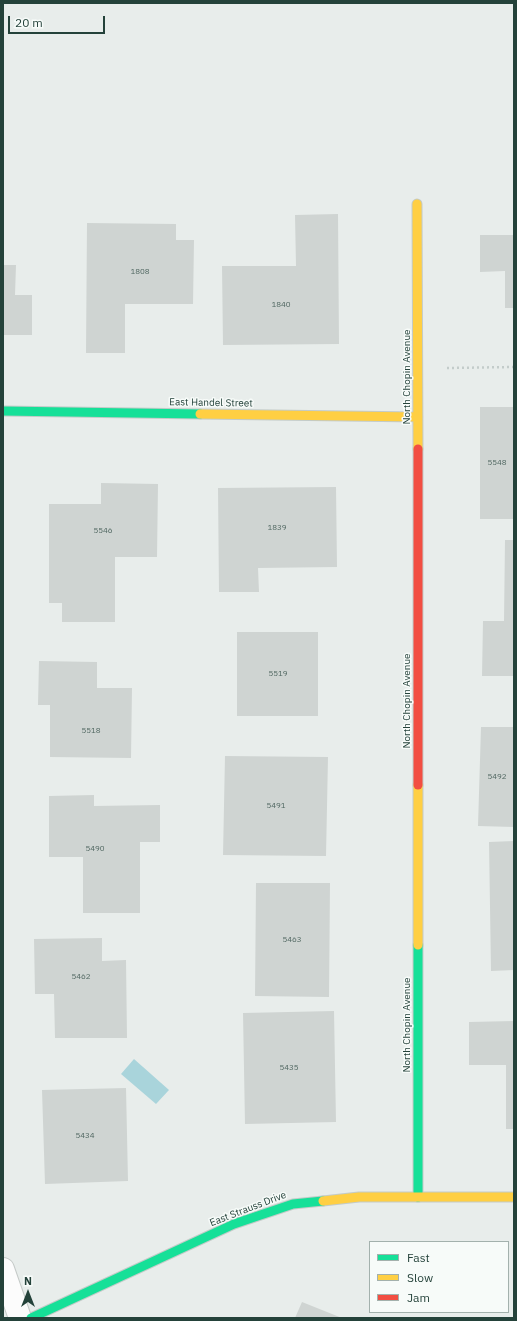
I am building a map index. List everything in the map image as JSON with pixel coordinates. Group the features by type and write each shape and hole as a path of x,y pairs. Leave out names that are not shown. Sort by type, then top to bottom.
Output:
{"street":[{"name":"North Chopin Avenue","path":"416,204 418,369 418,1197"},
{"name":"East Handel Street","path":"3,411 418,417"},
{"name":"East Strauss Drive","path":"31,1318 234,1224 293,1204 358,1197 514,1197"},
{"path":"3,1269 20,1318"}],"path":[{"path":"418,369 514,367"}],"water":[{"path":"134,1059 169,1090 156,1104 121,1074"}],"building":[{"path":"338,214 339,344 223,345 222,266 296,266 295,215"},
{"path":"87,223 176,224 176,240 194,240 193,304 125,304 125,353 86,353"},
{"path":"480,235 514,235 514,308 505,308 505,271 480,272"},
{"path":"3,265 16,265 15,295 32,295 32,335 3,335"},
{"path":"480,407 514,407 514,519 480,519"},
{"path":"101,483 158,484 157,557 115,557 115,622 62,622 62,603 49,603 49,504 101,504"},
{"path":"336,487 337,567 258,568 259,592 219,592 218,488"},
{"path":"505,540 514,540 514,676 482,676 483,621 504,621"},
{"path":"237,632 318,632 318,716 237,716"},
{"path":"39,661 97,662 97,688 132,688 131,758 50,757 50,705 38,705"},
{"path":"481,727 514,727 514,827 478,826"},
{"path":"225,756 328,757 326,856 223,855"},
{"path":"94,795 94,806 160,805 160,842 140,842 140,913 83,913 83,857 49,857 49,796"},
{"path":"514,841 514,970 491,971 489,842"},
{"path":"256,883 330,883 329,997 255,996"},
{"path":"102,938 102,961 126,960 127,1038 55,1038 54,994 35,994 34,939"},
{"path":"334,1011 336,1122 245,1124 243,1013"},
{"path":"514,1021 514,1129 506,1129 506,1065 469,1065 469,1022"},
{"path":"126,1088 128,1181 45,1184 42,1090"},
{"path":"302,1302 342,1318 295,1318"}],"traffic: fast":[{"path":"3,411 200,414"},
{"path":"418,945 418,1197"},
{"path":"31,1318 234,1224 293,1204 323,1201"}],"traffic: slow":[{"path":"417,204 418,449"},
{"path":"200,414 418,417"},
{"path":"418,785 418,945"},
{"path":"323,1201 359,1197 514,1197"}],"traffic: jam":[{"path":"418,449 418,785"}]}
